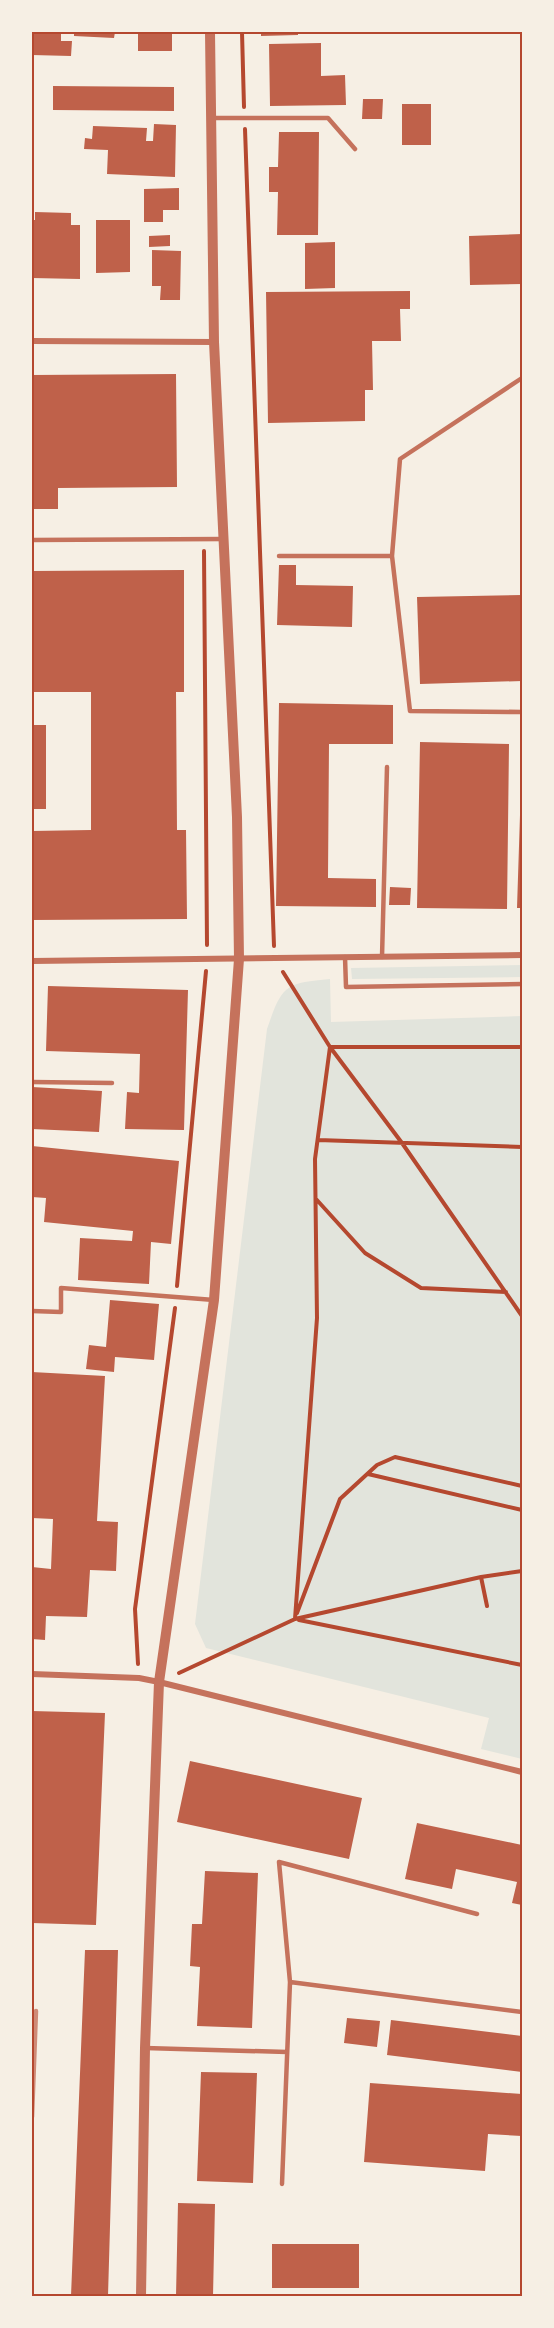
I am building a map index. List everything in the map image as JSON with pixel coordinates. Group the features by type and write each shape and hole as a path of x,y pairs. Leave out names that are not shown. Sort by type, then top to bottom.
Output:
{"street":[{"path":"141,2296 145,2048 159,1682 214,1300 239,959 237,817 214,342 210,32"},
{"path":"32,341 214,342"},
{"path":"32,961 522,955"},
{"path":"32,1674 139,1678 522,1772"}],"lane":[{"path":"211,118 328,118 355,149"},
{"path":"522,378 400,459 392,556 410,711 522,712"},
{"path":"32,540 224,539"},
{"path":"279,556 392,556"},
{"path":"382,957 387,767"},
{"path":"345,957 346,987 522,984"},
{"path":"32,1082 112,1083"},
{"path":"32,1311 61,1312 62,1288 214,1300"},
{"path":"282,2184 290,1982 279,1862 477,1914"},
{"path":"290,1982 522,2012"},
{"path":"145,2048 287,2052"}],"path":[{"path":"242,32 274,958 330,1047 402,1143 522,1316"},
{"path":"139,1678 135,1610 176,1297 207,959 204,539"},
{"path":"330,1047 522,1047"},
{"path":"295,1619 317,1318 318,1140 330,1047"},
{"path":"318,1140 522,1148"},
{"path":"316,1199 365,1253 421,1288 506,1292"},
{"path":"295,1619 340,1499 377,1465 395,1457 522,1486"},
{"path":"367,1474 522,1510"},
{"path":"159,1682 295,1619 481,1577 522,1571"},
{"path":"481,1577 487,1606"},
{"path":"295,1619 522,1665"}],"shaded area":[{"path":"522,965 522,977 352,979 351,968"},
{"path":"330,979 331,1022 522,1016 522,1759 481,1749 489,1718 206,1648 195,1624 267,1029 281,995 287,989 303,982"}],"building":[{"path":"32,32 61,32 61,41 72,41 71,56 32,55"},
{"path":"74,32 115,32 114,38 74,36"},
{"path":"138,32 172,32 172,51 138,51"},
{"path":"261,32 298,32 298,35 261,36"},
{"path":"321,43 321,76 345,75 346,105 270,106 269,44"},
{"path":"53,86 174,87 174,111 53,110"},
{"path":"363,99 383,99 382,119 362,119"},
{"path":"402,104 431,104 431,145 402,145"},
{"path":"154,124 176,125 175,177 107,174 108,150 84,149 85,138 92,139 93,126 147,128 146,141 153,141"},
{"path":"279,132 319,132 318,235 277,235 278,192 269,192 269,167 278,167"},
{"path":"179,188 179,210 163,210 163,222 144,222 144,189"},
{"path":"35,212 71,213 71,225 80,225 80,279 32,278 32,220 35,220"},
{"path":"96,220 130,220 130,272 96,273"},
{"path":"522,234 522,284 470,285 469,236"},
{"path":"170,235 170,246 149,247 149,236"},
{"path":"335,242 335,288 305,289 305,243"},
{"path":"152,250 181,251 180,300 160,300 161,286 152,286"},
{"path":"410,291 410,309 400,309 401,341 372,341 373,390 365,390 365,421 268,423 266,292"},
{"path":"176,374 177,487 58,488 58,509 32,509 32,375"},
{"path":"279,565 296,565 296,585 353,586 352,627 277,625"},
{"path":"184,570 184,692 176,692 177,830 186,830 187,919 32,920 32,831 91,830 91,692 32,692 32,571"},
{"path":"522,595 522,681 420,684 417,597"},
{"path":"279,703 393,705 393,744 329,744 328,878 376,879 376,907 276,906"},
{"path":"32,725 46,725 46,809 32,809"},
{"path":"420,742 509,744 507,909 417,908"},
{"path":"521,784 522,908 517,908"},
{"path":"390,887 411,888 410,905 389,905"},
{"path":"48,986 188,990 184,1130 125,1129 127,1092 139,1093 140,1054 46,1051"},
{"path":"32,1087 102,1091 99,1132 32,1129"},
{"path":"32,1146 179,1161 171,1244 151,1242 149,1284 78,1280 80,1238 132,1241 133,1231 44,1222 46,1198 32,1197"},
{"path":"110,1300 159,1304 154,1360 115,1357 114,1372 86,1369 89,1345 106,1347"},
{"path":"32,1372 105,1376 97,1521 118,1522 116,1571 90,1570 87,1617 46,1616 45,1640 32,1639 32,1567 51,1569 53,1519 32,1518"},
{"path":"32,1711 105,1713 96,1925 32,1923"},
{"path":"190,1761 362,1798 349,1859 177,1822"},
{"path":"417,1823 522,1845 522,1905 512,1903 517,1882 456,1869 452,1889 405,1879"},
{"path":"205,1871 258,1873 252,2028 197,2026 200,1967 190,1966 192,1924 202,1924"},
{"path":"85,1950 118,1950 108,2296 71,2296"},
{"path":"347,2018 380,2021 377,2047 344,2043"},
{"path":"391,2020 522,2036 522,2072 387,2055"},
{"path":"201,2072 257,2073 253,2183 197,2181"},
{"path":"370,2083 522,2094 522,2136 488,2134 485,2171 364,2162"},
{"path":"178,2203 215,2204 213,2296 176,2296"},
{"path":"272,2244 359,2244 359,2288 272,2288"}],"railway":[{"path":"32,2117 36,2011"}]}
